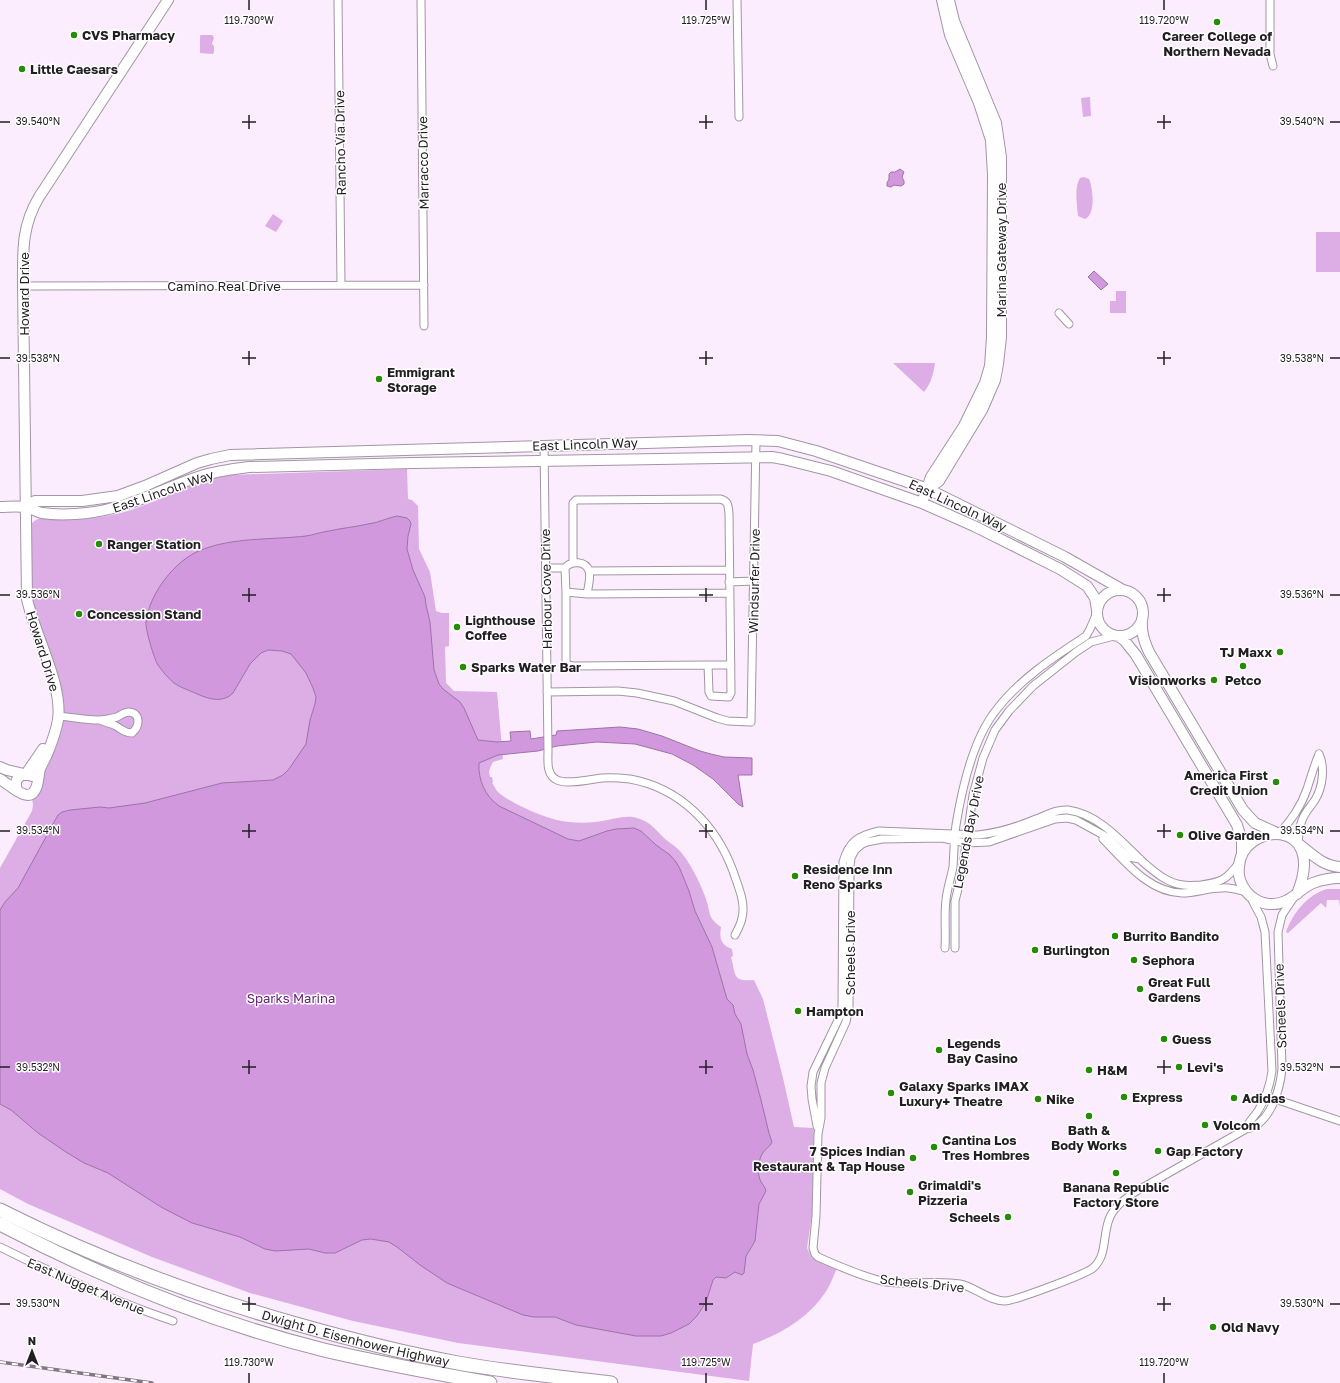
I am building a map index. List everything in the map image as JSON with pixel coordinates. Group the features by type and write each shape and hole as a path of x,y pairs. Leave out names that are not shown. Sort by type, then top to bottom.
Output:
{"highway":[{"path":"0,1202 65,1234 86,1250"},
{"name":"Dwight D. Eisenhower Highway","path":"0,1210 86,1250 203,1296 333,1334 392,1349 458,1363 611,1383"},
{"name":"Dwight D. Eisenhower Highway","path":"0,1224 101,1274 204,1314 279,1338 323,1350 411,1369 490,1383"},
{"path":"0,1231 63,1261 101,1274"}],"street":[{"name":"Howard Drive","path":"37,783 40,768 48,753 55,731 58,716 57,695 54,683 30,613 27,599 23,286 24,238 34,205 168,0"},
{"name":"Rancho Via Drive","path":"338,0 341,285"},
{"name":"Marracco Drive","path":"421,0 424,326"},
{"path":"737,0 739,116"},
{"name":"Marina Gateway Drive","path":"922,503 931,477 964,426 985,383 990,366 992,336 993,175 991,140 979,103 950,35 942,0"},
{"name":"Marina Gateway Drive","path":"928,488 939,481 982,410 995,380 1001,332 1001,157 999,137 996,123 954,21 949,0"},
{"path":"1270,0 1270,54 1273,66"},
{"name":"Camino Real Drive","path":"23,286 424,285"},
{"path":"1059,313 1069,324"},
{"name":"East Lincoln Way","path":"26,507 35,501 82,501 118,496 197,463 230,455 756,440 778,442 816,451 928,488 1065,557 1122,590"},
{"name":"Windsurfer Drive","path":"547,692 618,691 637,693 674,701 728,721 751,722 756,440"},
{"name":"Harbour Cove Drive","path":"544,445 549,770 555,779 564,782 603,778 630,779 665,791 690,806 704,821 719,842 730,862 735,876 744,910 742,921 735,935"},
{"name":"East Lincoln Way","path":"0,507 26,507 41,513 82,513 109,509 146,498 202,475 229,469 413,462 756,457 783,459 831,470 922,503 974,526 1060,569 1087,586 1095,598 1096,612"},
{"path":"573,563 573,503 576,500 725,500 728,503 730,593 731,693 729,697 711,696 709,692 708,665"},
{"path":"546,568 565,568 573,563 582,564 589,571 729,570"},
{"path":"565,568 566,661 568,665 608,667 731,665"},
{"path":"587,594 589,571"},
{"path":"729,582 754,581"},
{"path":"1249,895 1241,884 1238,872 1242,841 1237,825 1136,655 1124,640 1108,633 1101,627 1096,612 1100,601 1106,594 1113,591 1122,590 1134,595 1140,602 1143,610 1142,630 1149,652 1243,810 1255,823 1278,834 1287,835 1321,862 1329,866 1340,867"},
{"path":"566,592 587,594 730,593"},
{"name":"Legends Bay Drive","path":"945,948 946,899 952,874 956,825 970,763 983,730 997,709 1018,686 1044,663 1086,636 1096,612"},
{"path":"1116,636 1128,635 1133,632 1140,624 1142,619"},
{"name":"Legends Bay Drive","path":"955,948 955,900 962,873 973,796 984,758 995,730 1005,716 1033,686 1076,652 1091,642 1116,636"},
{"path":"58,716 100,720 117,717 123,713 129,712 136,716 138,726 132,733 127,733 100,720"},
{"name":"Howard Drive","path":"25,774 44,748 51,743"},
{"path":"955,840 967,834 993,833 1055,811 1066,810 1079,812 1091,817 1112,833 1160,876 1171,882 1183,886 1218,882 1226,878 1248,846 1258,839 1278,834 1292,819 1303,800 1313,766 1319,754 1323,762 1321,782 1316,799 1303,818 1299,832 1299,844 1303,854 1304,866 1303,880 1296,895"},
{"path":"0,767 32,776 37,783 35,790 31,794 22,794 0,779"},
{"path":"17,790 16,782 20,776 25,774"},
{"path":"1076,820 1079,812"},
{"path":"818,1134 811,1086 813,1072 841,1014 843,862 845,852 853,841 866,834 879,831 955,840 966,843 989,842 1055,819 1067,818 1076,820 1107,837 1128,857 1140,859"},
{"path":"1094,831 1144,879 1152,885 1168,891 1182,893 1222,888 1249,895 1258,901 1270,904 1288,901 1312,883 1340,878"},
{"name":"Scheels Drive","path":"955,840 942,838 882,839 862,844 855,850 851,858 849,1010 846,1022 824,1068 821,1118 818,1134 816,1216 813,1248 818,1257 886,1282 959,1284 998,1300 1006,1301 1020,1298 1090,1270 1100,1259 1104,1247 1108,1222 1119,1204 1135,1192 1252,1128 1260,1121 1271,1108 1280,1085 1282,1069 1278,932 1282,915 1296,895"},
{"name":"Scheels Drive","path":"1246,1130 1247,1124 1257,1112 1266,1096 1270,1085 1272,1071 1264,925 1249,895"},
{"path":"842,897 846,902 845,939 849,947"},
{"path":"842,947 846,954 846,1005 849,1010"},
{"path":"1266,1096 1340,1121"},
{"name":"East Nugget Avenue","path":"0,1247 63,1277 131,1306 173,1321"}],"green space":[{"path":"201,35 213,36 213,54 200,53"},
{"path":"1090,97 1091,116 1083,117 1081,98"},
{"path":"1084,177 1089,179 1092,188 1093,201 1091,212 1085,219 1078,216 1076,196 1078,182 1080,178"},
{"path":"273,214 283,221 276,232 265,226"},
{"path":"1316,232 1340,232 1340,272 1316,272"},
{"path":"1116,291 1126,291 1126,313 1110,313 1110,301 1116,301"},
{"path":"893,363 935,363 931,379 924,392"},
{"name":"Sparks Marina","path":"407,469 408,499 412,500 418,506 419,549 430,572 436,611 449,613 449,646 445,647 446,683 454,691 497,692 503,759 493,762 490,768 489,772 490,777 492,777 492,783 497,791 509,800 555,820 583,823 623,817 634,817 644,820 678,849 698,879 706,899 711,918 721,927 720,935 723,943 732,949 733,956 731,957 736,976 742,980 754,980 763,999 794,1127 814,1128 812,1215 807,1248 812,1258 837,1268 827,1290 811,1310 784,1330 753,1344 749,1381 458,1343 353,1321 250,1293 152,1257 28,1204 0,1189 0,868 32,811 32,798 63,708 63,698 32,599 32,523 40,518 48,520 79,519 121,513 143,506 204,481 229,475"},
{"path":"1327,889 1340,889 1340,907 1339,900 1327,900 1326,908 1321,903 1288,933 1286,932 1293,918 1307,900"}],"shaded area":[{"path":"900,169 904,172 902,177 904,184 901,186 887,186 889,174"},
{"path":"1094,271 1108,284 1101,290 1088,277"},
{"name":"Sparks Marina","path":"397,516 407,518 411,524 407,549 413,570 425,597 430,622 434,670 439,684 460,702 478,740 497,742 511,741 510,732 530,731 531,739 556,735 557,731 620,727 638,729 662,736 711,754 724,757 752,758 752,775 738,775 743,807 738,804 713,779 693,765 672,754 635,744 597,742 557,746 538,751 498,755 479,763 483,787 494,802 499,806 568,839 579,841 607,831 634,828 641,831 656,845 670,855 680,869 695,911 712,947 727,999 733,1005 735,1014 741,1024 747,1054 753,1070 772,1142 762,1154 759,1164 760,1179 766,1191 759,1204 755,1241 746,1256 744,1273 742,1275 735,1272 726,1278 716,1277 713,1280 706,1302 697,1316 689,1324 671,1333 661,1336 636,1336 576,1325 555,1317 534,1317 523,1315 447,1283 389,1242 371,1239 362,1240 335,1253 325,1253 309,1249 275,1251 265,1249 240,1237 192,1223 161,1207 108,1173 84,1163 66,1152 38,1133 11,1110 0,1104 0,910 18,888 58,815 62,812 70,810 100,807 109,808 145,803 222,783 273,780 283,775 289,769 306,744 316,697 306,673 291,654 282,651 268,650 261,653 250,664 233,693 222,699 211,699 177,685 160,668 156,662 150,644 146,622 152,600 165,579 191,555 214,546 239,541 306,536 372,523"}],"railway":[{"path":"0,1362 152,1383"}],"place":[{"name":"Career College of Northern Nevada","path":"1217,22"},
{"name":"CVS Pharmacy","path":"74,35"},
{"name":"Little Caesars","path":"22,69"},
{"name":"Emmigrant Storage","path":"379,379"},
{"name":"Ranger Station","path":"99,544"},
{"name":"Concession Stand","path":"79,614"},
{"name":"Lighthouse Coffee","path":"457,627"},
{"name":"TJ Maxx","path":"1280,652"},
{"name":"Petco","path":"1243,666"},
{"name":"Sparks Water Bar","path":"463,667"},
{"name":"Visionworks","path":"1214,680"},
{"name":"America First Credit Union","path":"1276,782"},
{"name":"Olive Garden","path":"1180,835"},
{"name":"Residence Inn Reno Sparks","path":"795,876"},
{"name":"Burrito Bandito","path":"1115,936"},
{"name":"Burlington","path":"1035,950"},
{"name":"Sephora","path":"1134,960"},
{"name":"Great Full Gardens","path":"1140,989"},
{"name":"Hampton","path":"798,1011"},
{"name":"Guess","path":"1164,1039"},
{"name":"Legends Bay Casino","path":"939,1050"},
{"name":"Levi's","path":"1179,1067"},
{"name":"H&M","path":"1089,1070"},
{"name":"Galaxy Sparks IMAX Luxury+ Theatre","path":"891,1093"},
{"name":"Express","path":"1124,1097"},
{"name":"Adidas","path":"1234,1098"},
{"name":"Nike","path":"1038,1099"},
{"name":"Bath & Body Works","path":"1089,1116"},
{"name":"Volcom","path":"1205,1125"},
{"name":"Cantina Los Tres Hombres","path":"934,1147"},
{"name":"Gap Factory","path":"1158,1151"},
{"name":"7 Spices Indian Restaurant & Tap House","path":"913,1158"},
{"name":"Banana Republic Factory Store","path":"1116,1173"},
{"name":"Grimaldi's Pizzeria","path":"910,1192"},
{"name":"Scheels","path":"1008,1217"},
{"name":"Old Navy","path":"1213,1327"}]}
